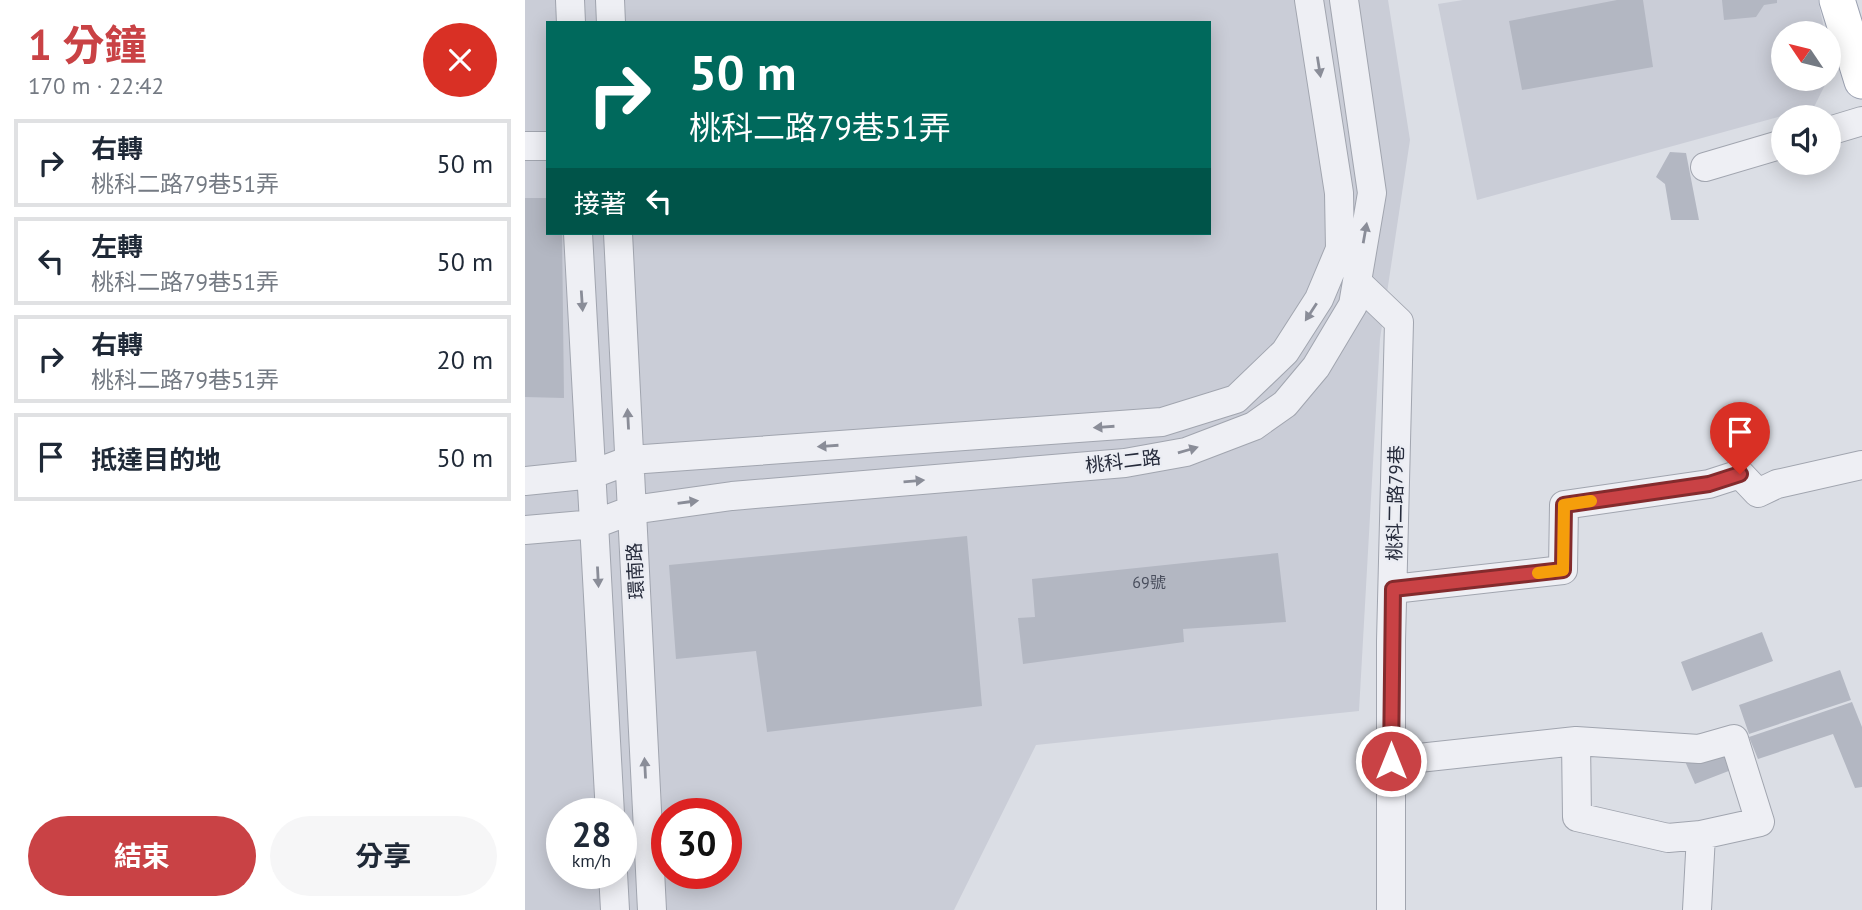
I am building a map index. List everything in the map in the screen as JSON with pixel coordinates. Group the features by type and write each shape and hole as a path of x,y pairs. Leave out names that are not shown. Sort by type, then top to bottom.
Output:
{"main road":[{"path":"1837,0 1862,81"}],"street":[{"path":"571,0 571,21"},
{"path":"610,0 611,21"},
{"name":"桃科二路","path":"525,481 593,474 630,460 1161,422 1236,399 1285,352 1319,299 1340,249 1339,193 1309,0"},
{"name":"桃科二路","path":"525,530 595,524 632,510 732,496 1125,463 1186,452 1254,426 1285,404 1316,367 1353,304 1372,193 1344,0"},
{"path":"1841,127 1862,121"},
{"path":"525,146 546,146"},
{"path":"1705,167 1771,148"},
{"name":"環南路","path":"577,235 593,474 609,798"},
{"name":"環南路","path":"618,235 652,910"},
{"name":"桃科二路79巷","path":"1357,282 1399,322 1393,589 1391,910"},
{"path":"1393,589 1563,570 1564,505 1709,484 1740,474 1758,493 1777,484 1862,465"},
{"path":"1391,761 1576,741 1699,749 1734,739 1760,822 1702,835 1668,838 1577,817 1576,741"},
{"path":"1697,910 1702,835"},
{"path":"614,889 615,910"}],"shaded area":[{"path":"525,0 1388,0 1410,140 1380,339 1359,711 1036,745 954,910 525,910"},
{"path":"1463,0 1818,0 1822,21 1771,21 1771,91 1822,91 1815,105 1771,105 1771,119 1477,200 1438,4"}],"building":[{"path":"1617,0 1643,0 1653,67 1522,90 1509,21"},
{"path":"1722,0 1777,0 1777,3 1764,5 1756,17 1724,20"},
{"path":"1670,152 1686,153 1699,220 1671,220 1665,184 1656,177"},
{"path":"525,198 546,198 546,235 562,235 564,398 525,397"},
{"path":"967,536 982,706 767,732 756,651 676,659 669,565"},
{"path":"1278,553 1286,622 1183,629 1184,642 1023,664 1018,618 1035,617 1032,579"},
{"path":"1762,632 1773,661 1692,691 1681,662"},
{"path":"1840,670 1851,700 1749,734 1739,705"},
{"path":"1852,702 1862,727 1862,787 1855,788 1833,734 1758,759 1749,737"},
{"path":"1729,741 1739,767 1695,784 1684,759"}],"slow traffic":[{"path":"1538,573 1563,570 1564,505 1591,501"}],"route":[{"path":"1391,761 1393,589 1563,570 1564,505 1709,484 1740,474"}]}
